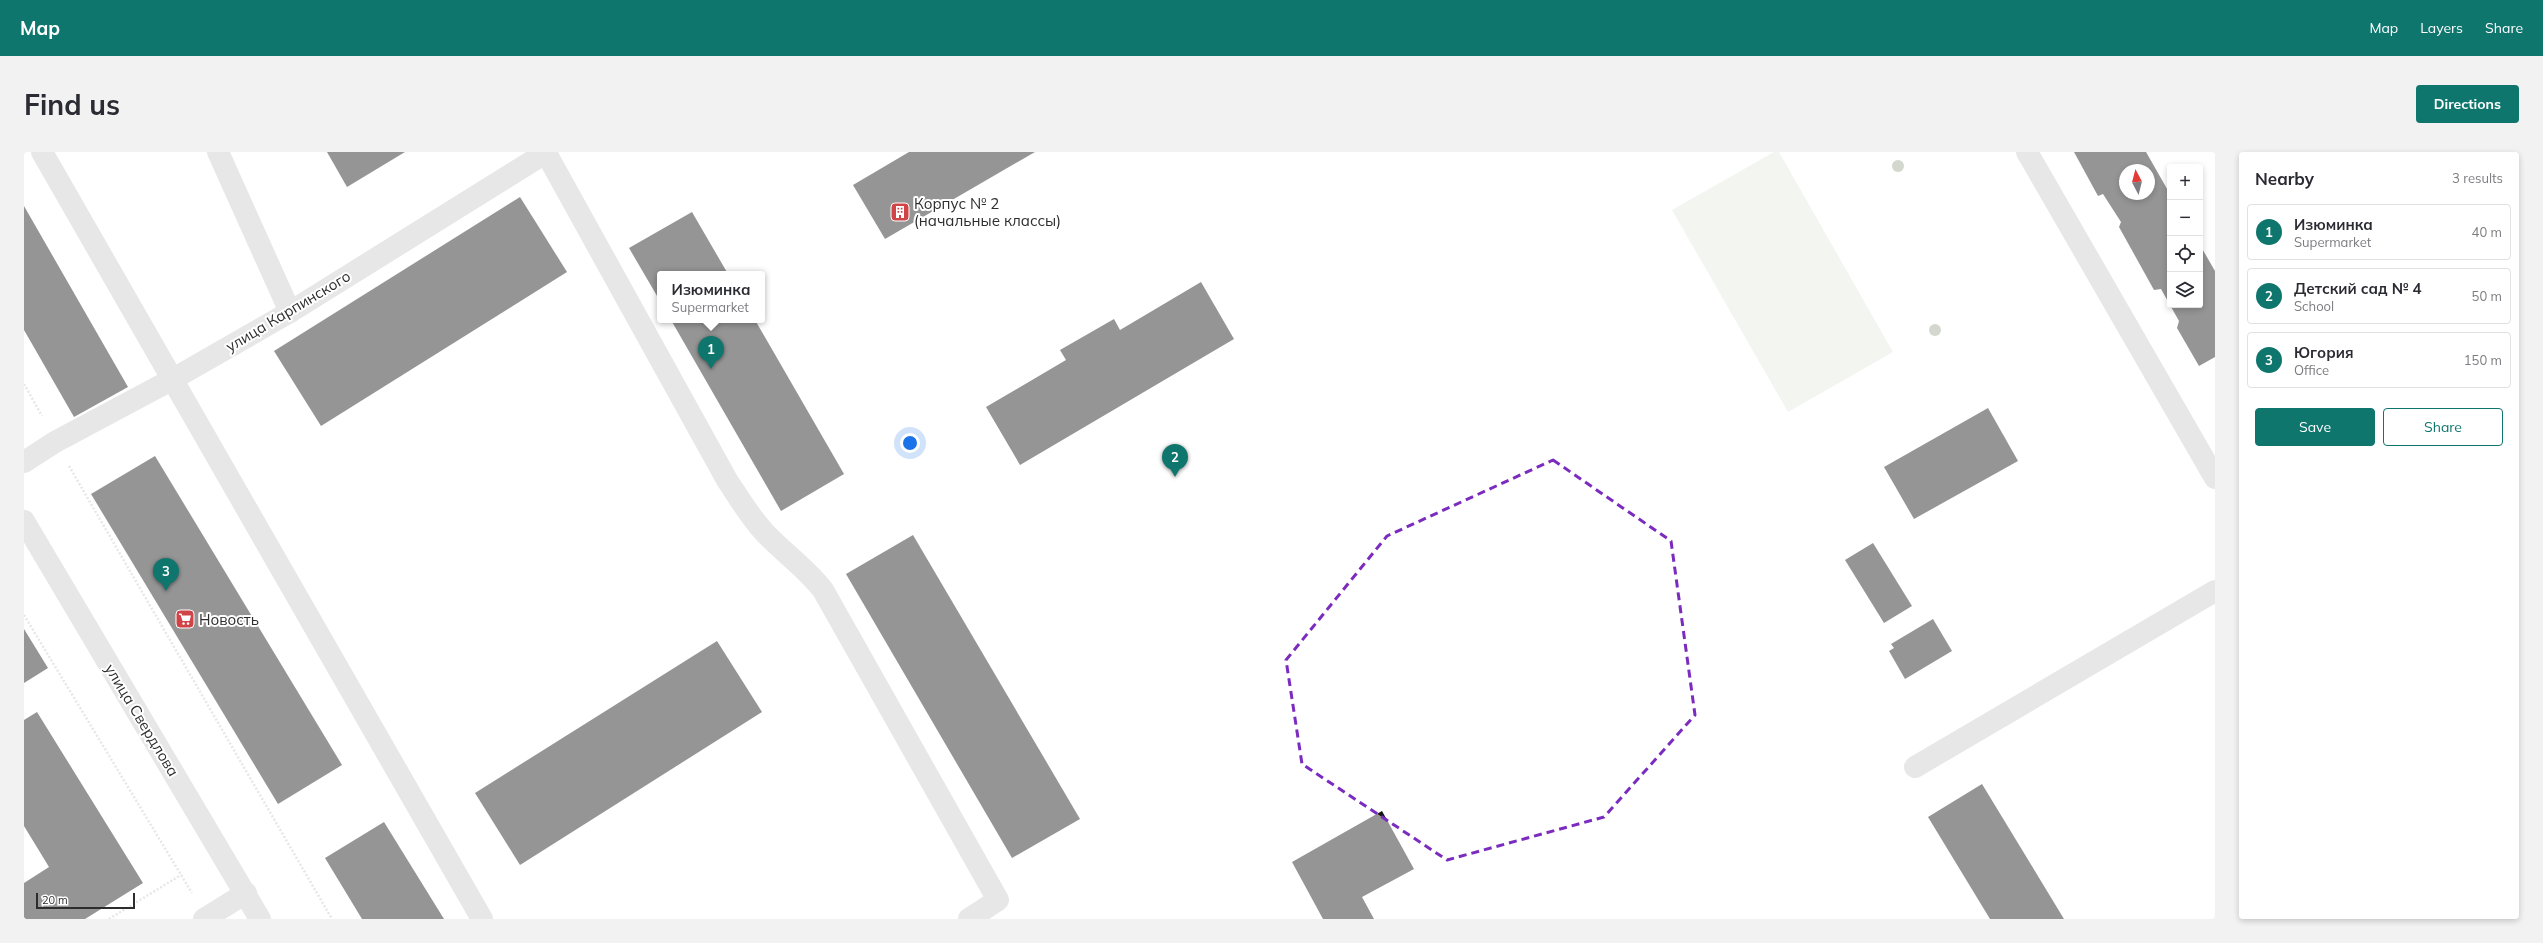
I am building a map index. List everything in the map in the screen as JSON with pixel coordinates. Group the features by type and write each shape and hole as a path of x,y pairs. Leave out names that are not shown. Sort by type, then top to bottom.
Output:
{"street":[{"path":"42,152 482,919"},
{"path":"218,152 290,312"},
{"path":"546,152 727,480 745,508 765,533 806,569 823,590 998,900 968,919"},
{"name":"улица Карпинского","path":"24,462 56,442 173,379 290,312 546,152"},
{"path":"2027,152 2215,478"},
{"name":"улица Свердлова","path":"24,521 260,919"},
{"path":"1916,766 2215,591"},
{"path":"205,918 246,894"}],"path":[{"path":"24,384 56,442 332,919"},
{"path":"24,615 181,875 205,918"},
{"path":"109,919 181,875"}],"highlighted area":[{"path":"1553,460 1671,541 1695,715 1604,817 1447,860 1302,764 1286,660 1387,536"}],"shaded area":[{"path":"1774,152 1779,152 1893,352 1788,412 1672,210"}],"building":[{"path":"327,152 405,152 347,187"},
{"name":"Корпус № 2 (начальные классы)","path":"909,152 1035,152 885,239 853,185"},
{"path":"2074,152 2146,152 2153,164 2119,164 2119,200 2155,200 2155,168 2167,189 2167,300 2161,289 2154,290 2119,227 2121,222 2103,194 2098,196"},
{"path":"520,197 567,272 321,426 274,351"},
{"path":"24,206 128,387 74,417 24,330"},
{"path":"692,212 726,271 657,271 657,296 629,248"},
{"path":"2203,250 2215,271 2215,357 2199,366 2177,328 2179,321 2172,308 2203,308"},
{"path":"1201,282 1234,339 1020,465 986,407 1066,360 1060,350 1114,319 1120,330"},
{"path":"673,323 757,323 844,474 781,511"},
{"path":"1988,408 2018,461 1914,519 1884,467"},
{"path":"155,456 342,765 278,804 91,494"},
{"path":"913,535 1080,819 1012,858 846,574"},
{"path":"1873,543 1912,606 1884,623 1845,560"},
{"path":"1933,619 1952,651 1905,679 1889,651 1894,648 1891,644"},
{"path":"24,629 48,668 24,683"},
{"path":"717,641 762,712 520,865 475,793"},
{"path":"37,712 143,883 85,919 24,919 24,883 49,867 24,826 24,720"},
{"path":"1982,784 2064,919 1990,919 1928,817"},
{"path":"1382,811 1414,869 1362,897 1374,919 1323,919 1292,862"},
{"path":"384,822 444,919 362,919 325,858"}],"place":[{"name":"Корпус № 2 (начальные классы)","path":"900,212"},
{"name":"Изюминка","path":"711,369"},
{"name":"Детский сад № 4","path":"1175,477"},
{"name":"Югория","path":"166,591"},
{"name":"Новость","path":"185,619"}]}
